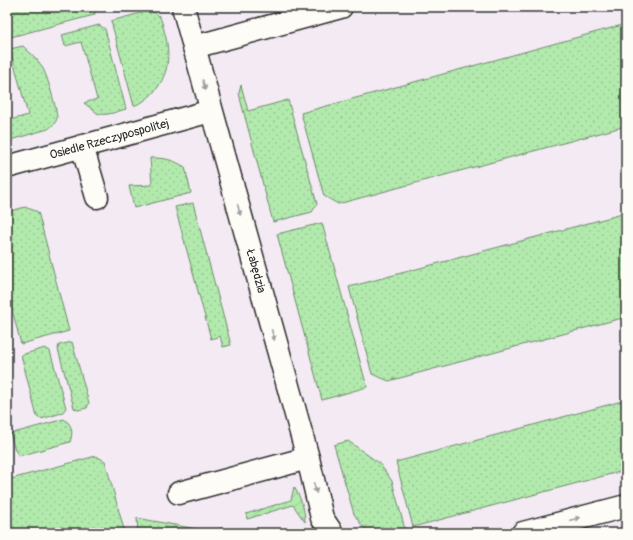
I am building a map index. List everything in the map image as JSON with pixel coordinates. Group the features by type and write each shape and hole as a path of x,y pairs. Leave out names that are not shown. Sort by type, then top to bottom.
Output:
{"street":[{"name":"Łabędzia","path":"183,7 308,458 322,518 332,533"},
{"path":"194,47 341,7"},
{"name":"Osiedle Rzeczypospolitej","path":"7,167 211,111"},
{"path":"82,146 97,197"},
{"path":"179,492 308,458"},
{"path":"523,533 626,506"}],"green space":[{"path":"7,7 98,7 94,15 7,38"},
{"path":"148,11 156,13 160,17 167,45 167,67 162,80 155,91 144,101 134,106 111,21"},
{"path":"626,24 626,126 338,204 324,196 301,113"},
{"path":"99,25 105,29 126,109 104,114 97,113 84,103 97,99 81,42 65,46 62,35"},
{"path":"23,46 34,56 44,71 57,118 55,123 48,129 7,141 7,121 28,115 10,49"},
{"path":"241,85 248,111 288,100 317,204 312,212 273,222 241,102 239,93"},
{"path":"150,158 160,158 176,162 185,167 191,193 134,208 129,186 152,185"},
{"path":"193,203 231,345 223,347 220,336 211,339 175,207"},
{"path":"25,207 38,212 69,331 21,344 7,291 7,212"},
{"path":"626,213 626,317 389,381 372,374 349,287"},
{"path":"322,223 367,387 322,400 277,234"},
{"path":"72,342 89,403 87,408 78,410 74,408 58,349 59,345"},
{"path":"45,348 50,351 66,408 62,413 41,419 37,417 21,355"},
{"path":"626,400 626,470 413,527 396,462"},
{"path":"64,419 72,429 70,442 19,456 15,450 10,434"},
{"path":"348,441 379,463 392,481 406,533 371,533 363,527 354,514 334,445"},
{"path":"96,456 105,461 125,533 7,533 7,480"},
{"path":"294,487 302,504 305,522 293,505 247,519 246,514 291,500"},
{"path":"137,518 218,533 138,533"},
{"path":"219,528 239,533 218,533"}]}
